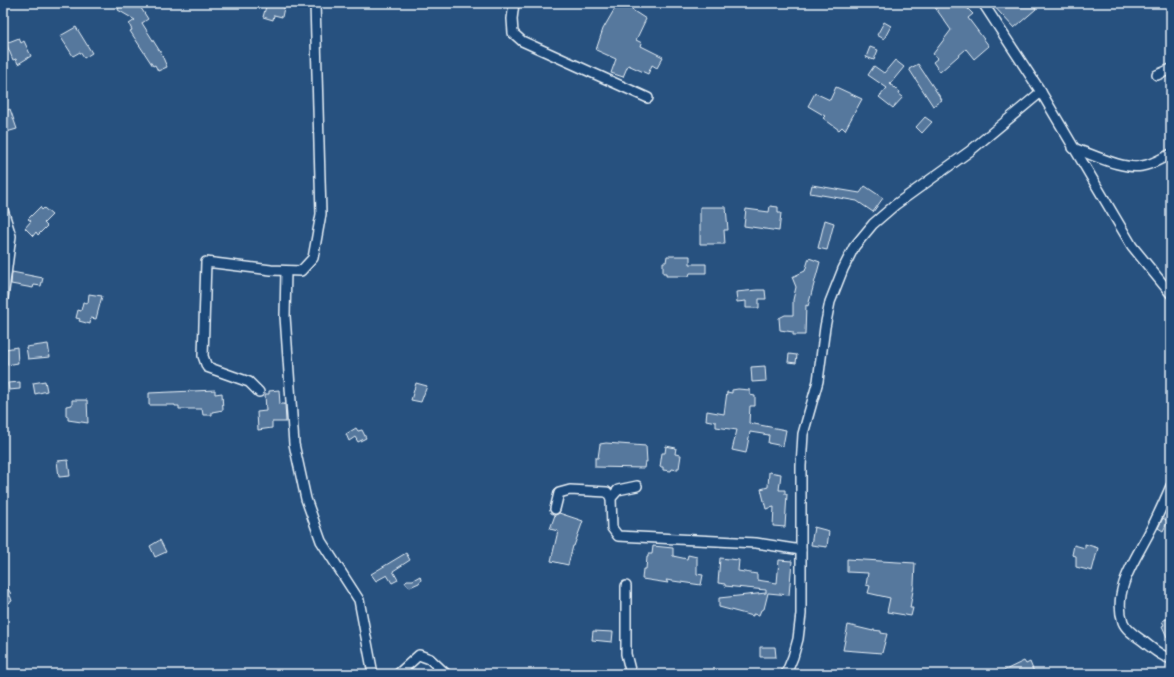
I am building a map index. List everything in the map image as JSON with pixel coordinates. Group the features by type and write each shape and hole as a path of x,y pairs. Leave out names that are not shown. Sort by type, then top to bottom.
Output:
{"street":[{"path":"259,392 249,382 208,367 204,356 206,262 301,271 313,258 321,214 315,3"},
{"path":"514,3 512,19 513,33 522,41 648,98"},
{"path":"983,3 1041,92 1132,246 1171,294"},
{"path":"1157,75 1171,69"},
{"path":"786,674 798,639 801,614 803,434 818,381 830,302 854,247 873,224 895,205 970,151 1041,92"},
{"path":"1073,148 1118,164 1135,167 1144,166 1171,154"},
{"path":"3,210 11,236 3,298"},
{"path":"286,270 285,316 294,444 304,491 321,541 359,600 373,674"},
{"path":"610,498 618,490 637,486"},
{"path":"1171,486 1161,511 1125,579 1121,603 1123,623 1130,631 1163,656 1171,659"},
{"path":"555,509 559,493 570,490 607,492 610,498 612,528 618,536 756,543 801,550"},
{"path":"626,586 626,654 631,674"},
{"path":"398,674 420,655 430,659 446,674"}],"building":[{"path":"120,3 136,3 141,8 148,19 142,23 161,53 167,67 158,71 155,65 153,66 130,31 132,30 129,24 135,20 118,10"},
{"path":"267,3 285,3 282,17 274,15 273,20 263,17"},
{"path":"618,3 636,3 632,10 646,19 636,40 642,43 641,46 663,57 657,68 652,65 648,74 628,65 623,77 611,73 616,59 596,50 603,29"},
{"path":"932,3 962,3 973,14 968,18 989,46 974,59 966,49 940,72 933,62 938,58 933,54 951,30"},
{"path":"991,3 1032,3 1036,9 1014,28"},
{"path":"884,22 891,26 884,39 877,35"},
{"path":"76,27 92,53 84,58 80,52 73,56 60,36"},
{"path":"19,38 21,43 24,41 31,56 18,64 16,59 13,60 6,43"},
{"path":"870,47 878,50 874,60 866,57"},
{"path":"895,60 904,67 890,84 900,92 899,94 903,97 893,108 879,97 887,88 868,75 874,66 884,73"},
{"path":"918,64 942,100 933,106 909,69"},
{"path":"836,87 862,99 845,130 842,127 839,130 823,118 825,116 808,106 815,93 830,100"},
{"path":"10,109 17,129 3,133 3,112"},
{"path":"925,117 932,122 922,133 916,127"},
{"path":"812,185 860,193 865,186 883,198 873,212 857,201 810,193"},
{"path":"770,206 778,207 778,213 781,213 779,231 744,226 746,209 769,212"},
{"path":"40,207 42,210 44,208 52,215 44,223 47,226 38,235 36,232 33,236 25,228 31,221 28,219"},
{"path":"700,207 726,207 728,230 724,230 725,244 700,244"},
{"path":"825,220 834,223 827,250 818,248"},
{"path":"667,256 690,256 690,264 706,264 706,273 690,273 689,276 666,276 666,273 663,273 663,262 666,262"},
{"path":"809,258 820,262 808,306 806,305 805,335 793,335 793,332 780,330 779,318 785,315 793,315 793,300 796,287 792,277 805,271"},
{"path":"12,272 43,278 41,286 34,285 33,288 11,284"},
{"path":"765,290 766,299 759,299 759,308 746,308 746,301 737,302 736,292"},
{"path":"89,294 102,296 96,319 91,318 90,324 79,321 80,319 76,318 78,310 81,311 83,302 88,303"},
{"path":"48,344 50,357 28,359 26,347"},
{"path":"17,347 18,363 7,365 6,349"},
{"path":"789,354 797,355 796,363 788,362"},
{"path":"765,366 766,381 752,382 751,367"},
{"path":"45,381 47,391 35,394 33,383"},
{"path":"20,382 20,389 9,390 8,383"},
{"path":"416,383 427,386 421,402 411,400"},
{"path":"215,390 215,394 222,393 223,410 212,412 212,415 203,415 202,409 179,409 179,406 175,405 149,405 149,393"},
{"path":"279,390 280,404 285,404 286,422 272,422 272,428 258,430 257,412 266,411 265,394 269,394 269,391"},
{"path":"732,390 750,390 750,395 755,396 755,406 750,406 749,423 786,430 783,446 768,443 769,435 750,432 746,453 732,450 737,430 716,427 716,422 706,420 707,411 724,414 727,392 732,393"},
{"path":"72,400 87,400 88,423 68,420 68,416 66,416 66,406 72,405"},
{"path":"356,428 358,431 362,430 366,438 358,442 355,437 349,441 346,434"},
{"path":"606,443 646,446 647,462 645,462 644,468 595,467 595,458 598,458 600,444"},
{"path":"666,446 676,448 675,454 681,455 679,468 677,468 677,470 663,470 663,467 660,467 662,453 665,453"},
{"path":"68,460 70,476 59,477 57,461"},
{"path":"769,472 781,474 779,490 785,490 785,494 787,494 785,527 773,526 774,507 766,509 761,489 768,487"},
{"path":"559,513 583,521 573,546 568,565 551,561 558,531 550,529 555,515"},
{"path":"1163,518 1168,521 1163,531 1158,528"},
{"path":"814,527 829,531 827,547 811,545"},
{"path":"160,540 166,552 155,557 150,546"},
{"path":"1085,544 1098,548 1092,571 1076,567 1076,556 1072,555 1074,545 1085,548"},
{"path":"653,546 673,548 673,556 687,559 688,555 697,557 697,574 703,575 701,585 666,580 668,583 642,579 643,569 646,569 648,554 652,554"},
{"path":"406,553 410,560 393,571 398,580 392,583 387,575 376,581 371,574"},
{"path":"720,558 739,560 738,571 757,574 757,580 777,583 779,560 792,561 789,595 768,593 764,609 761,610 759,615 753,614 753,616 719,607 719,598 766,593 766,590 725,586 725,584 718,583"},
{"path":"847,559 915,563 914,585 910,608 913,608 911,616 887,612 890,598 868,593 870,586 866,585 868,573 847,572"},
{"path":"420,576 421,580 419,583 410,587 405,582 407,580 413,580"},
{"path":"3,580 11,594 12,601 3,606"},
{"path":"1171,617 1171,646 1162,626 1164,625 1162,621"},
{"path":"848,625 873,631 881,631 881,633 887,634 882,653 843,650"},
{"path":"593,631 613,632 612,642 592,640"},
{"path":"760,647 775,647 776,657 760,657"},
{"path":"1024,661 1026,664 1030,662 1034,672 1028,674 997,674"}]}
